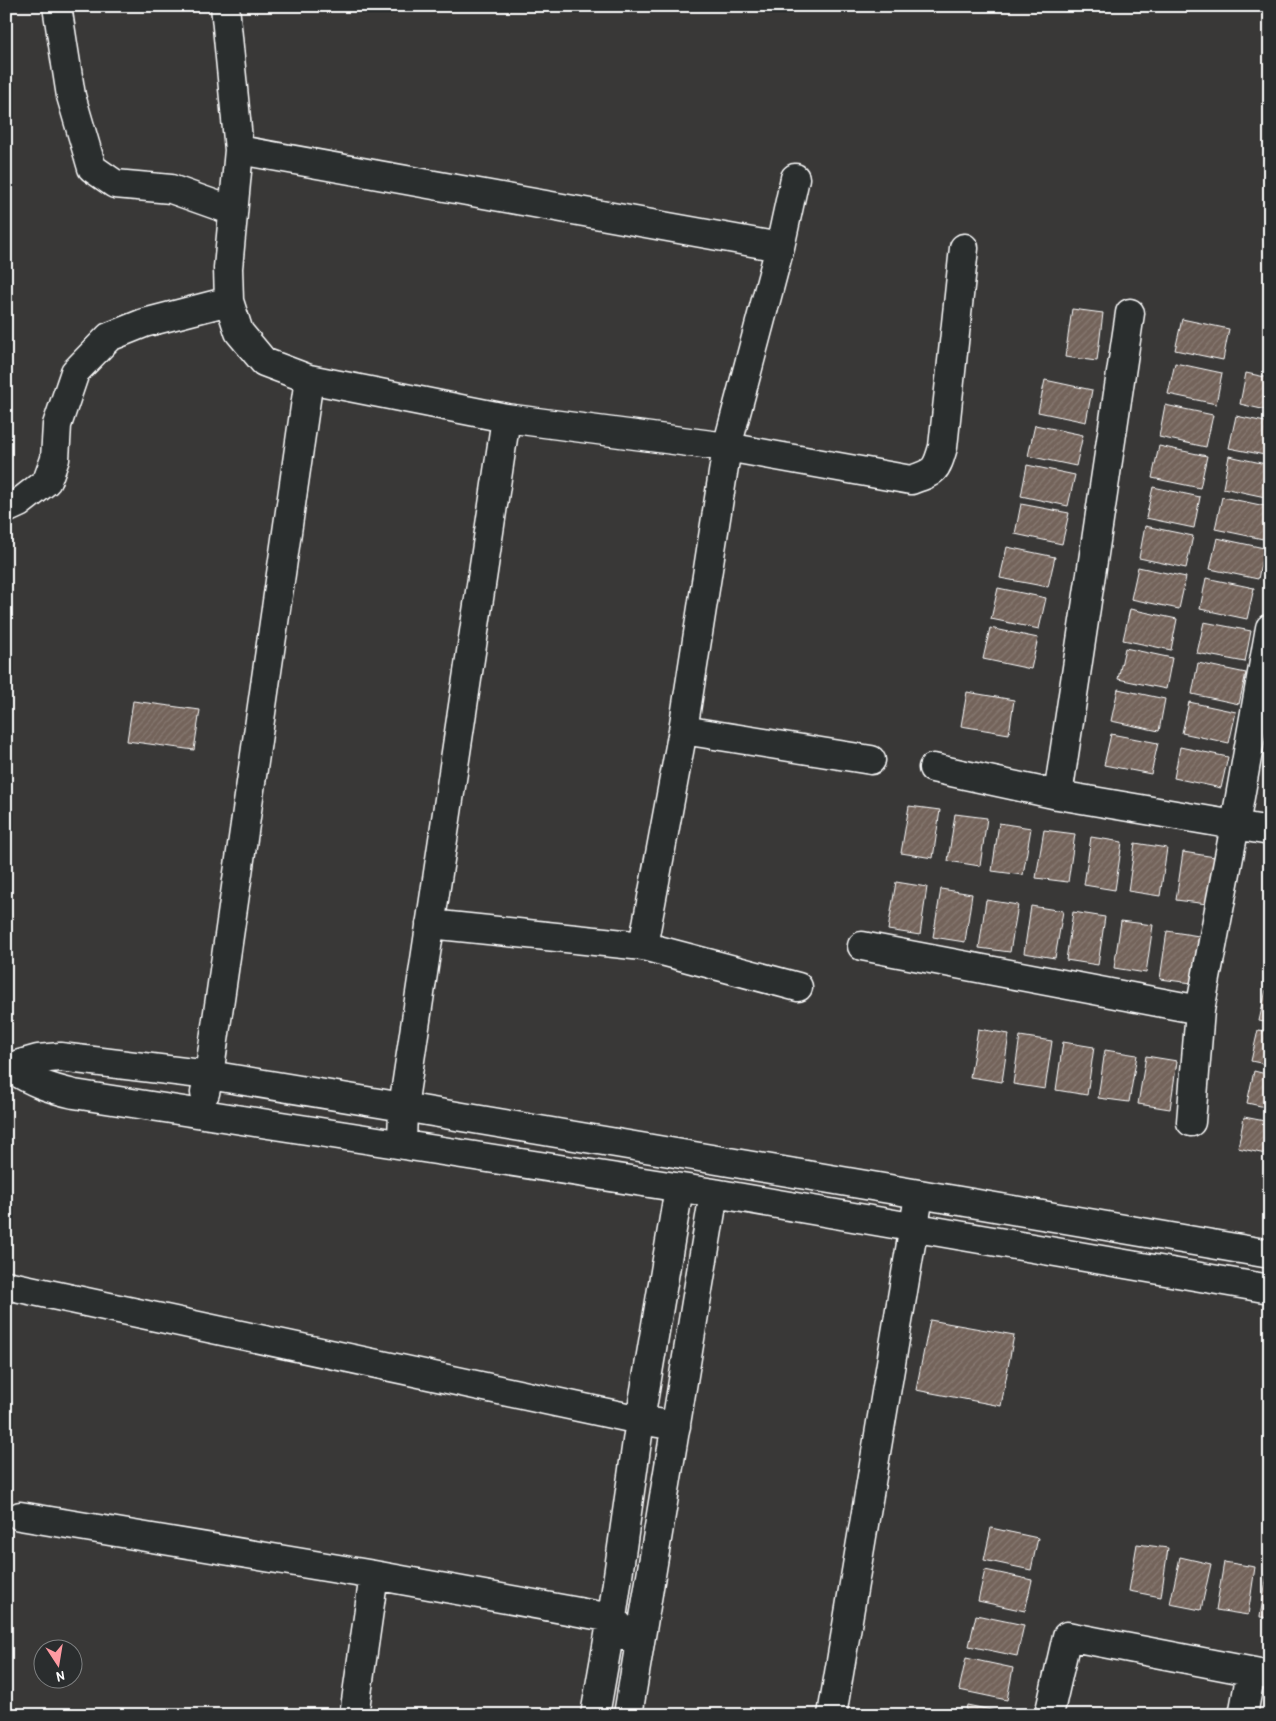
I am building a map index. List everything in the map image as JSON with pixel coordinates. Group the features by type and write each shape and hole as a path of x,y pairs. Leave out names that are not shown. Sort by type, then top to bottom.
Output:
{"street":[{"path":"57,6 71,96 92,168 115,184 171,189 233,211"},
{"path":"225,6 239,150 228,268 229,301 239,332 264,362 309,379 506,418 727,447 911,480 930,473 938,465 944,447 964,248"},
{"path":"239,150 780,247"},
{"path":"643,946 683,730 727,447 780,247 795,178"},
{"path":"6,509 19,502 47,481 55,459 57,425 75,372 109,337 144,323 229,301"},
{"path":"1058,795 1130,314"},
{"path":"200,1113 209,1076 309,379"},
{"path":"402,1144 403,1107 506,418"},
{"path":"1191,1122 1200,1010 1270,628"},
{"path":"683,730 871,760"},
{"path":"933,768 1058,795 1270,831"},
{"path":"430,924 643,946 798,987"},
{"path":"862,946 1200,1010"},
{"path":"8,1068 38,1059 60,1057 209,1076 403,1107 1270,1254"},
{"path":"8,1068 26,1079 50,1089 695,1190 1270,1289"},
{"path":"628,1715 676,1426 699,1157"},
{"path":"595,1715 612,1618 640,1420 695,1190"},
{"path":"832,1715 919,1194"},
{"path":"6,1285 640,1420 676,1426"},
{"path":"18,1507 612,1618 639,1647"},
{"path":"354,1715 374,1575"},
{"path":"1049,1715 1067,1636 1260,1674 1243,1715"}],"building":[{"path":"1072,309 1103,313 1097,361 1065,357"},
{"path":"1182,319 1229,329 1223,360 1175,350"},
{"path":"1175,363 1222,373 1216,404 1168,394"},
{"path":"1246,373 1270,378 1270,411 1240,404"},
{"path":"1045,380 1092,390 1086,422 1038,412"},
{"path":"1165,405 1213,415 1206,447 1159,437"},
{"path":"1236,416 1270,423 1270,456 1229,448"},
{"path":"1035,425 1083,435 1076,466 1028,456"},
{"path":"1159,446 1207,456 1200,488 1152,478"},
{"path":"1229,456 1270,465 1270,498 1223,488"},
{"path":"1027,465 1075,475 1068,506 1021,496"},
{"path":"1153,487 1200,497 1194,528 1146,518"},
{"path":"1222,497 1270,507 1263,539 1215,529"},
{"path":"1021,504 1069,513 1062,544 1015,534"},
{"path":"1145,526 1193,536 1186,568 1139,558"},
{"path":"1217,538 1264,548 1258,579 1210,569"},
{"path":"1007,547 1055,557 1048,587 1000,578"},
{"path":"1138,567 1186,577 1179,609 1131,599"},
{"path":"1206,578 1254,588 1247,619 1200,609"},
{"path":"998,588 1046,598 1039,629 991,619"},
{"path":"1130,609 1177,619 1171,650 1123,640"},
{"path":"1204,622 1251,631 1245,662 1197,653"},
{"path":"990,628 1038,638 1031,669 983,659"},
{"path":"1125,648 1172,658 1166,689 1118,679"},
{"path":"1198,663 1246,673 1239,704 1192,694"},
{"path":"1118,689 1165,699 1159,731 1111,721"},
{"path":"967,692 1014,700 1009,734 961,726"},
{"path":"133,701 200,710 194,750 127,741"},
{"path":"1189,702 1236,712 1229,743 1182,733"},
{"path":"1111,734 1158,743 1151,774 1104,765"},
{"path":"1180,747 1228,757 1221,788 1174,778"},
{"path":"909,806 940,810 933,858 901,853"},
{"path":"955,814 987,818 980,866 948,861"},
{"path":"999,823 1031,828 1023,875 992,871"},
{"path":"1044,830 1075,834 1068,882 1036,878"},
{"path":"1091,837 1122,842 1115,890 1084,885"},
{"path":"1135,843 1167,848 1160,896 1128,891"},
{"path":"1183,852 1215,857 1207,904 1176,900"},
{"path":"896,882 927,887 920,935 888,930"},
{"path":"941,889 972,894 965,942 933,937"},
{"path":"986,900 1018,905 1010,952 979,948"},
{"path":"1031,906 1063,911 1055,958 1024,953"},
{"path":"1073,912 1105,917 1098,965 1066,960"},
{"path":"1121,921 1153,925 1146,973 1114,968"},
{"path":"1167,931 1199,936 1192,983 1160,979"},
{"path":"1266,990 1270,991 1270,1023 1259,1021"},
{"path":"978,1029 1009,1034 1002,1082 970,1077"},
{"path":"1258,1030 1270,1032 1270,1065 1251,1061"},
{"path":"1020,1036 1052,1041 1045,1089 1013,1084"},
{"path":"1063,1042 1094,1047 1087,1095 1056,1090"},
{"path":"1105,1050 1137,1055 1129,1102 1098,1098"},
{"path":"1146,1056 1177,1061 1170,1109 1138,1104"},
{"path":"1254,1071 1270,1075 1270,1108 1247,1103"},
{"path":"1244,1117 1270,1122 1270,1155 1238,1148"},
{"path":"930,1320 1014,1335 1001,1406 916,1390"},
{"path":"991,1528 1038,1538 1031,1570 984,1560"},
{"path":"1137,1544 1168,1548 1161,1597 1129,1591"},
{"path":"1180,1557 1211,1564 1201,1610 1170,1604"},
{"path":"1224,1562 1255,1567 1248,1615 1216,1610"},
{"path":"1268,1569 1270,1570 1270,1618 1260,1617"},
{"path":"985,1570 1032,1580 1025,1611 978,1601"},
{"path":"976,1615 1024,1625 1017,1656 969,1646"},
{"path":"966,1658 1013,1668 1007,1700 959,1690"},
{"path":"967,1705 1015,1715 965,1715"}]}
